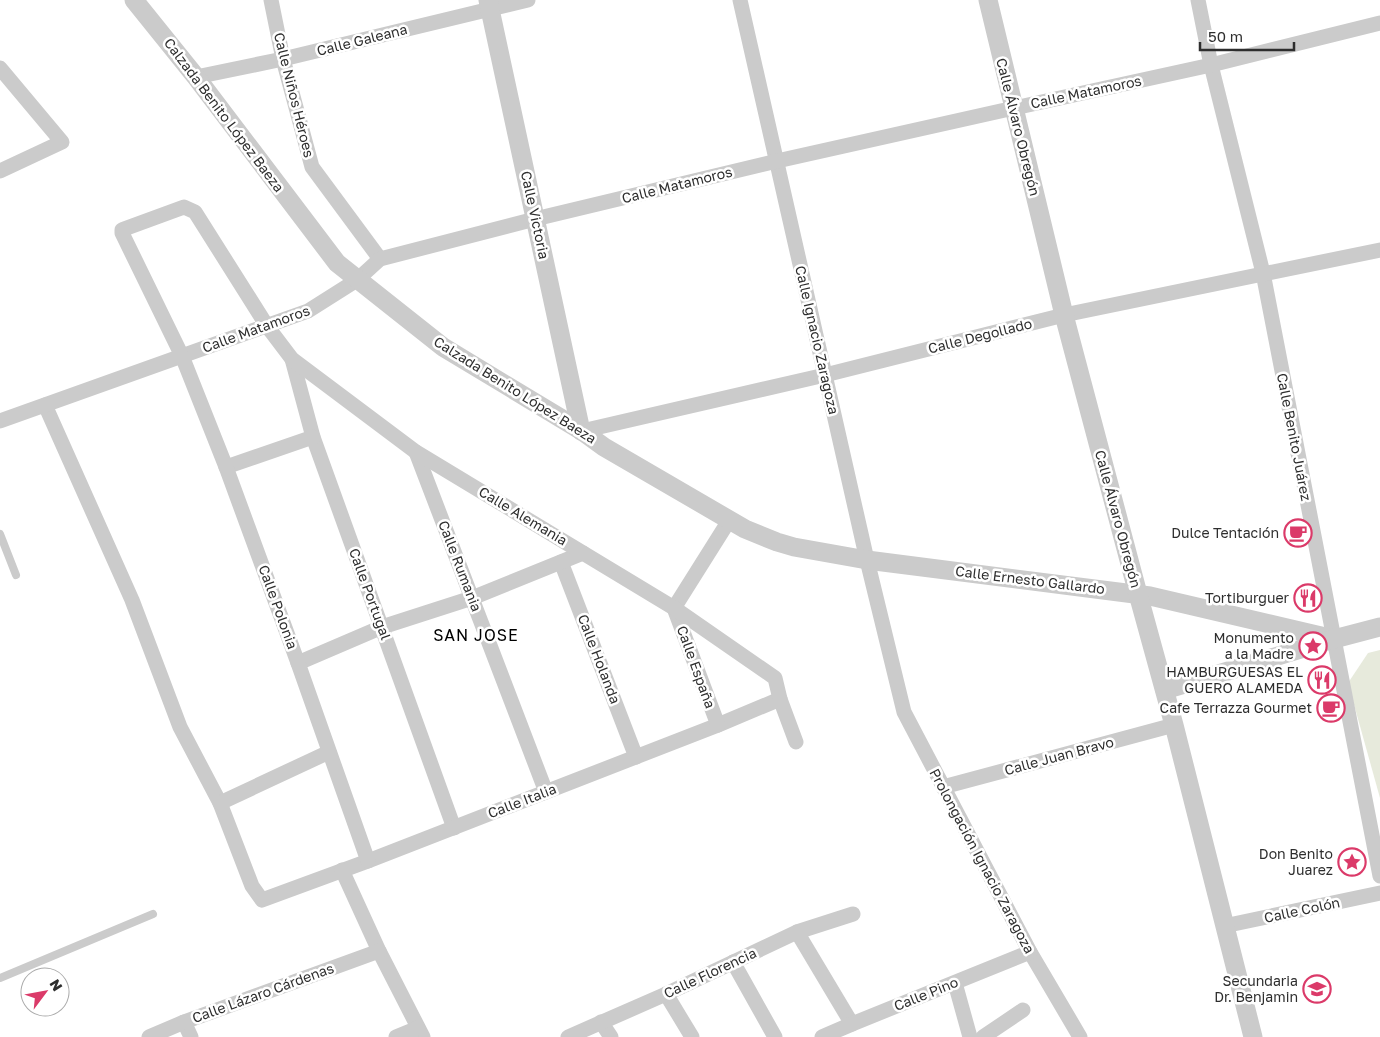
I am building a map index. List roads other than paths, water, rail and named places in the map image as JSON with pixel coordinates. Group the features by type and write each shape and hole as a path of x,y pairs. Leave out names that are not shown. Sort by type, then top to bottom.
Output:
{"street":[{"name":"Calzada Benito López Baeza","path":"134,0 196,77 336,263 443,347 604,447 730,520"},
{"name":"Calle Niños Héroes","path":"271,0 283,59 312,167 380,259"},
{"name":"Calle Galeana","path":"196,77 283,59 489,4 528,0"},
{"name":"Calle Ignacio Zaragoza","path":"740,0 896,681"},
{"name":"Calle Álvaro Obregón","path":"988,0 1064,315 1165,690 1253,1037"},
{"name":"Calle Benito Juárez","path":"1198,0 1211,65 1262,273 1380,876"},
{"name":"Calle Victoria","path":"489,4 581,431"},
{"name":"Calle Matamoros","path":"0,421 308,311 357,280 380,259 777,161 1211,65 1380,23"},
{"path":"0,171 62,142 2,74"},
{"name":"Calle Alemania","path":"182,356 122,230 184,207 194,212 267,326 292,360 416,452 674,608 775,678 780,699 796,742"},
{"name":"Calle Degollado","path":"581,431 825,375 1064,315 1380,250"},
{"name":"Calle Polonia","path":"182,356 226,467 368,861"},
{"name":"Calle Portugal","path":"292,360 313,437 454,828"},
{"path":"44,405 132,600 180,727 220,802 329,752"},
{"path":"226,467 313,437"},
{"name":"Calle Rumania","path":"416,452 546,792"},
{"path":"674,608 730,520"},
{"name":"Calle Ernesto Gallardo","path":"730,520 745,529 794,547 867,560 1150,596 1334,639"},
{"path":"298,663 382,627 472,598 583,553"},
{"name":"Calle Holanda","path":"561,562 636,757"},
{"name":"Calle España","path":"674,608 718,725"},
{"path":"1165,690 1380,627"},
{"name":"Prolongación Ignacio Zaragoza","path":"896,681 904,712 1030,952 1080,1037"},
{"name":"Calle Italia","path":"220,802 252,886 262,900 454,828 780,699"},
{"name":"Calle Juan Bravo","path":"943,787 1174,725"},
{"path":"342,870 379,951 420,1032 396,1037"},
{"name":"Calle Colón","path":"1224,926 1380,893"},
{"name":"Calle Florencia","path":"568,1037 666,994 797,932 853,914"},
{"path":"797,932 852,1024"},
{"name":"Calle Lázaro Cárdenas","path":"149,1037 184,1022 379,951"},
{"name":"Calle Pino","path":"822,1037 1030,952"},
{"path":"733,962 775,1037"},
{"path":"955,983 970,1037"},
{"path":"666,994 692,1037"},
{"path":"983,1037 1023,1010"},
{"path":"184,1022 192,1037"},
{"path":"601,1022 611,1037"}],"lane":[{"path":"0,534 16,575"},
{"path":"0,978 153,914"}],"place":[{"name":"Dulce Tentación","path":"1298,533"},
{"name":"Tortiburguer","path":"1308,598"},
{"name":"Monumento a la Madre","path":"1313,646"},
{"name":"HAMBURGUESAS EL GUERO ALAMEDA","path":"1322,680"},
{"name":"Cafe Terrazza Gourmet","path":"1331,708"},
{"name":"Don Benito Juarez","path":"1352,862"},
{"name":"Secundaria Dr. Benjamin","path":"1317,989"}],"district":[{"name":"SAN JOSE","path":"476,635"}]}
